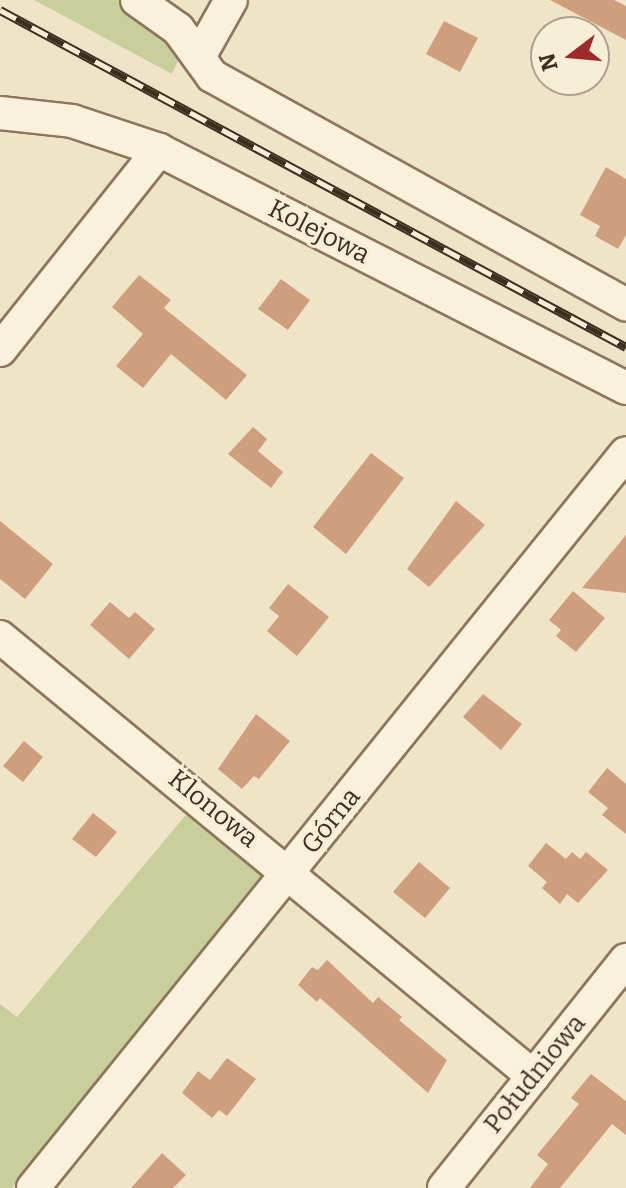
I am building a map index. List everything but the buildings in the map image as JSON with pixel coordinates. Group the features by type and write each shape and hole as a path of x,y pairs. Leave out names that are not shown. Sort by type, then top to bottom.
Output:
{"street":[{"path":"137,0 178,29 212,76 626,305"},
{"path":"199,57 231,0"},
{"name":"Kolejowa","path":"0,113 72,121 159,150 626,388"},
{"path":"0,350 159,150"},
{"name":"Górna","path":"33,1188 626,453"},
{"name":"Klonowa","path":"0,637 290,872 533,1076"},
{"name":"Południowa","path":"444,1188 626,960"}],"green space":[{"path":"34,0 127,0 180,56 172,74"},
{"path":"190,810 267,871 12,1188 0,1188 0,1004 17,1017"}],"railway":[{"path":"0,10 626,347"}]}
